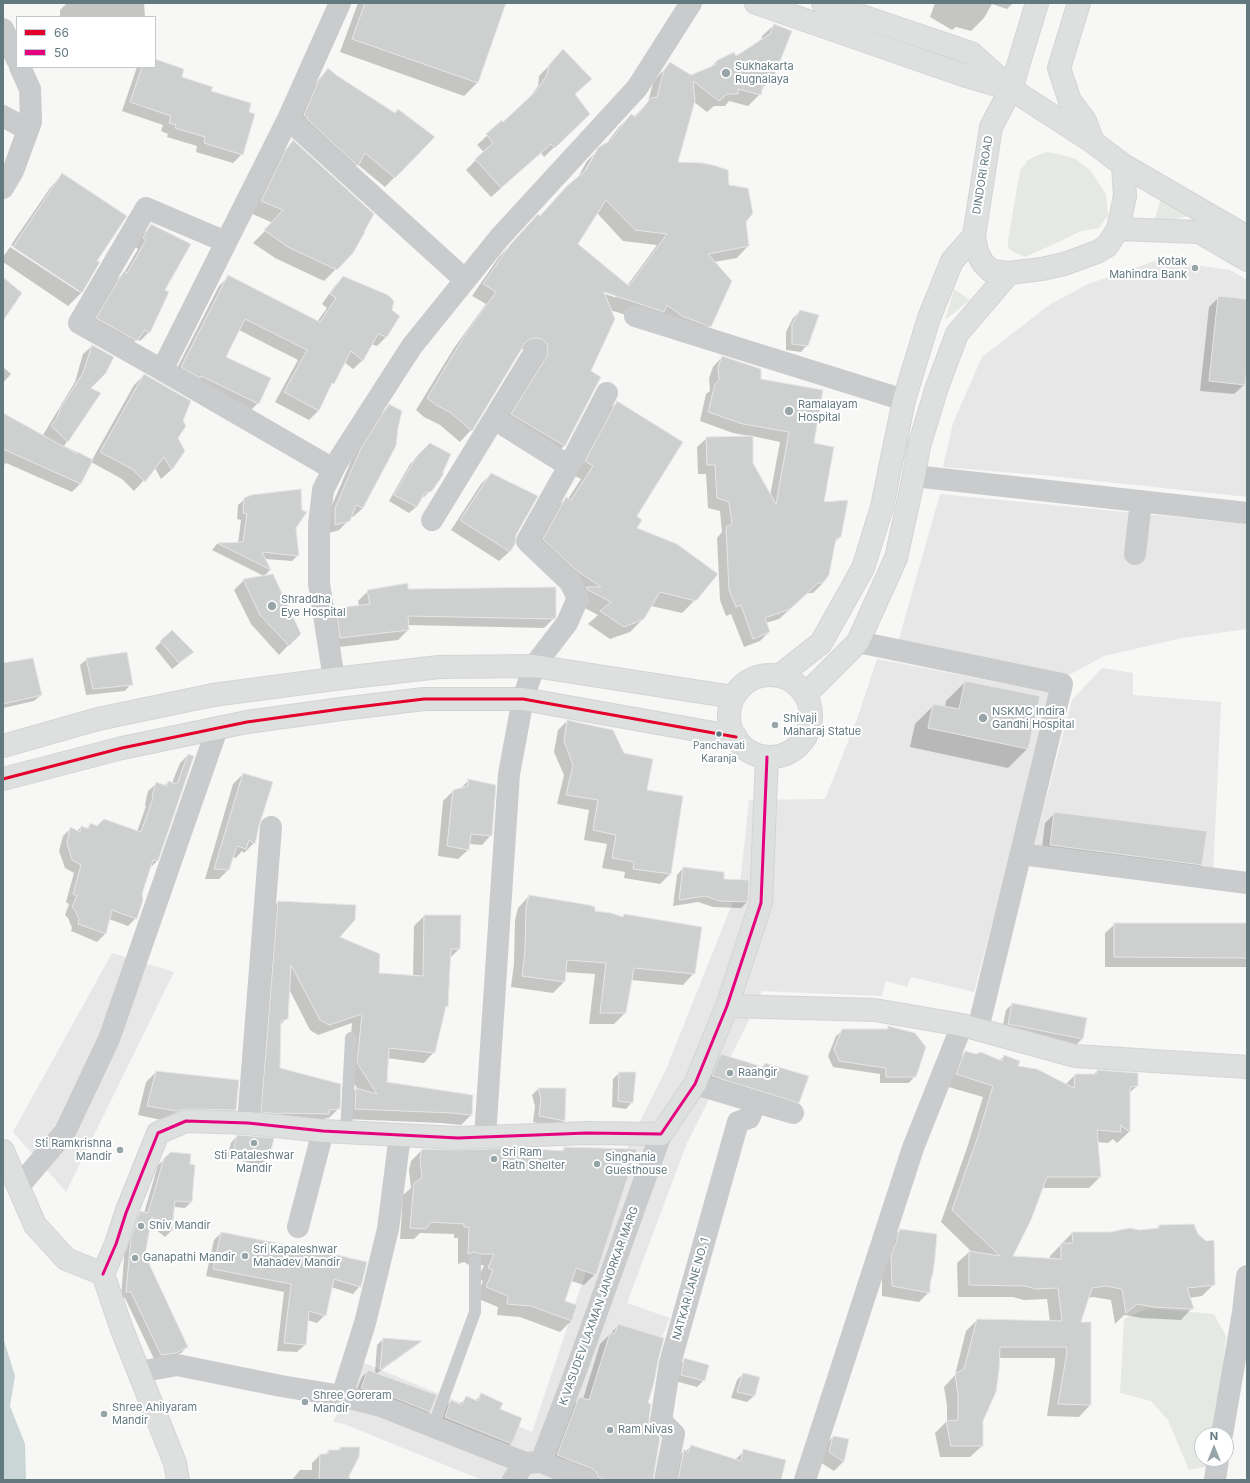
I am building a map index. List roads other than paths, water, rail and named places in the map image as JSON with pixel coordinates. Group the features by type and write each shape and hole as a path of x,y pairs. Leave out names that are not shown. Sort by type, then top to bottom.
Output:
{"main road":[{"path":"756,3 963,75 1011,89"},
{"path":"823,3 971,53 1011,89 1093,142 1123,165 1247,237"},
{"name":"DINDORI ROAD","path":"974,236 991,127 1011,89 1037,3"},
{"path":"1079,3 1058,68 1070,100 1085,121 1093,142"},
{"path":"974,236 977,252 983,262 992,271 1009,273 1042,269 1064,264 1097,252 1107,246 1118,229 1125,196 1123,165"},
{"path":"1118,229 1199,232 1247,260"},
{"path":"779,676 821,643 862,568 882,507 904,400 929,318 952,261 974,236"},
{"path":"805,695 858,642 896,558 919,446 936,386 958,334 1009,273"},
{"path":"3,746 98,719 213,695 334,679 439,668 534,666 733,697"},
{"path":"765,675 779,676 791,681 801,689 805,695 811,714 810,728 803,740 793,750 781,756 767,757 754,754 742,747 736,737 729,723 729,709 733,697 742,686 753,679 765,675"},
{"path":"3,779 122,748 247,722 424,699 523,699 736,737"},
{"path":"178,1480 175,1463 121,1327 103,1274 116,1244 126,1213 158,1133 186,1121 248,1123 324,1131 458,1138 587,1133 661,1134 695,1084 727,1006 761,903 767,757"},
{"path":"727,1006 875,1010 970,1027 1075,1056 1247,1066"},
{"path":"3,1151 35,1225 66,1259 103,1274"}],"street":[{"path":"162,370 288,119 340,3"},
{"path":"334,679 319,584 319,524 322,490 333,469 412,346 464,279 500,237 637,88 691,3"},
{"path":"4,32 16,58"},
{"path":"3,188 13,171 31,122 30,89 20,68"},
{"path":"3,116 28,130"},
{"path":"288,119 464,279"},
{"path":"226,242 146,208 79,323 333,469"},
{"path":"635,316 904,400"},
{"path":"432,520 536,350"},
{"path":"486,1137 509,774 523,699 534,666 567,623 578,598 570,582 527,541 569,466 607,393"},
{"path":"494,420 569,466"},
{"path":"914,476 1247,513"},
{"path":"1135,554 1141,502"},
{"path":"805,1480 913,1148 970,1027 1021,854 1062,684 858,642"},
{"path":"18,1186 65,1132 109,1039 217,729"},
{"path":"248,1123 271,827"},
{"path":"1021,854 1247,883"},
{"path":"695,1084 793,1113"},
{"name":"NATKAR LANE NO. 1","path":"665,1480 674,1434 661,1421 670,1363 738,1122 749,1118 756,1102"},
{"path":"298,1227 324,1131"},
{"name":"K VASUDEV LAXMAN JANORKAR MARG","path":"526,1468 575,1373 661,1134"},
{"path":"342,1396 365,1323 388,1229 400,1135"},
{"path":"1224,1427 1245,1313 1247,1276"},
{"path":"139,1372 177,1366 342,1396 381,1406 526,1468 586,1480"},
{"path":"1215,1480 1217,1467"}],"lane":[{"path":"346,1132 351,1038"},
{"path":"433,1427 475,1312 475,1259"}],"place":[{"name":"Sukhakarta Rugnalaya","path":"726,73"},
{"name":"Kotak Mahindra Bank","path":"1195,268"},
{"name":"Ramalayam Hospital","path":"789,411"},
{"name":"Shraddha Eye Hospital","path":"272,606"},
{"name":"NSKMC Indira Gandhi Hospital","path":"983,718"},
{"name":"Shivaji Maharaj Statue","path":"775,725"},
{"name":"Panchavati Karanja","path":"719,734"},
{"name":"Raahgir","path":"730,1073"},
{"name":"Sti Pataleshwar Mandir","path":"254,1143"},
{"name":"Sti Ramkrishna Mandir","path":"120,1150"},
{"name":"Sri Ram Rath Shelter","path":"494,1159"},
{"name":"Singhania Guesthouse","path":"597,1164"},
{"name":"Shiv Mandir","path":"141,1226"},
{"name":"Sri Kapaleshwar Mahadev Mandir","path":"245,1256"},
{"name":"Ganapathi Mandir","path":"135,1258"},
{"name":"Shree Goreram Mandir","path":"305,1402"},
{"name":"Shree Ahilyaram Mandir","path":"104,1414"},
{"name":"Ram Nivas","path":"610,1430"}]}
